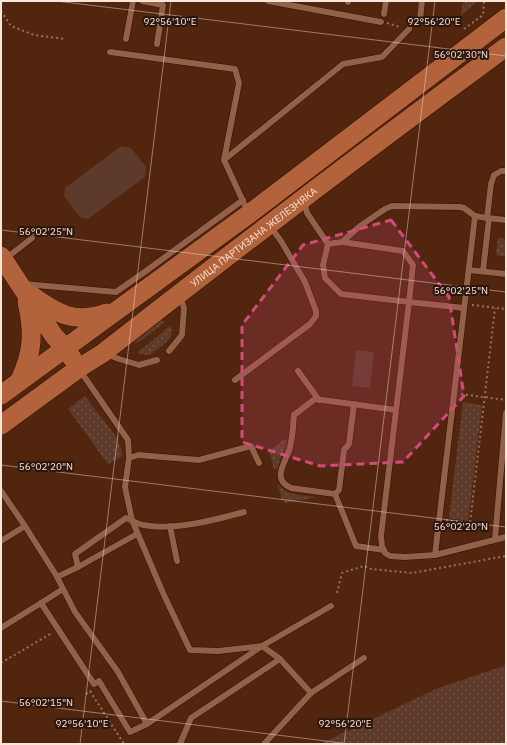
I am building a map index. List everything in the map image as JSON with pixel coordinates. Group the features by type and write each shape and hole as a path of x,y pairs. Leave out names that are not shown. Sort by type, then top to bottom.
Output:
{"main road":[{"path":"1,395 65,348 150,277 506,18"},
{"name":"УЛИЦА ПАРТИЗАНА ЖЕЛЕЗНЯКА","path":"1,426 79,368 103,353 303,199 506,47"},
{"path":"2,258 54,336 65,348 79,368"},
{"path":"22,287 54,310 79,319 96,318 119,302"},
{"path":"20,380 27,364 32,342 32,320 22,287"}],"lane":[{"path":"126,39 133,1"},
{"path":"142,1 163,5 157,44"},
{"path":"268,1 381,22"},
{"path":"384,14 386,1"},
{"path":"420,20 422,1"},
{"path":"224,160 343,64 382,57 409,29"},
{"path":"110,52 235,69 239,83 224,160 246,207"},
{"path":"483,272 491,184 494,174 501,171 506,171"},
{"path":"303,199 307,213 328,244 323,266 325,278 341,294 409,302 464,306"},
{"path":"342,242 360,226 392,206 460,207 464,208 475,216 506,220"},
{"path":"435,555 475,216"},
{"path":"235,380 310,324 316,316 316,311 305,282 281,241 269,225"},
{"path":"2,258 32,238"},
{"path":"328,244 342,242 403,251 414,265 382,536 385,553 390,556 405,557 435,555 506,537"},
{"path":"469,270 506,274"},
{"path":"22,287 119,302"},
{"path":"169,351 182,335 184,308 180,293"},
{"path":"103,353 119,360 139,364 157,360"},
{"path":"79,368 128,440 129,458 125,487 132,520 163,593 190,650 218,651 262,646 280,659 311,693"},
{"path":"298,371 319,400"},
{"path":"335,494 290,488 285,486 281,480 282,466 290,448 294,415 315,399 396,410"},
{"path":"335,494 339,490 344,450 349,444 354,404"},
{"path":"495,539 506,413"},
{"path":"129,458 138,455 199,460 251,446 259,463"},
{"path":"1,491 25,526 75,612 118,672 147,724"},
{"path":"335,494 356,546 384,550"},
{"path":"78,567 75,554 126,518 141,525 170,526 212,521 244,512"},
{"path":"1,541 25,526"},
{"path":"170,526 177,561"},
{"path":"56,577 78,567 137,534"},
{"path":"1,628 63,589"},
{"path":"41,603 94,684 98,681 130,732 147,724 262,646 331,606"},
{"path":"264,744 311,693 364,658"},
{"path":"180,744 191,718 280,659"}],"path":[{"path":"464,29 483,15 484,1"},
{"path":"1,11 11,26 34,35 66,39"},
{"path":"381,22 409,29"},
{"path":"464,306 506,309"},
{"path":"440,519 470,523 495,308"},
{"path":"454,394 506,400"},
{"path":"337,593 342,573 364,566 371,569 412,573 506,556"},
{"path":"1,663 53,633"},
{"path":"90,691 124,744"}],"highlighted area":[{"path":"391,220 449,297 464,396 403,462 320,466 242,442 242,325 303,245"}],"shaded area":[{"path":"463,1 478,1 461,15"},
{"path":"121,146 131,148 146,167 145,177 88,219 80,217 64,196 65,188"},
{"path":"498,238 506,239 506,257 496,255"},
{"path":"161,320 164,323 139,342 134,342"},
{"path":"170,326 172,330 171,335 166,342 150,355 139,354 138,352"},
{"path":"356,350 374,352 370,388 352,386"},
{"path":"85,396 118,439 123,456 108,464 68,409"},
{"path":"463,402 482,405 468,521 449,518"},
{"path":"284,440 287,440 278,469 274,469 269,451"},
{"path":"278,484 286,491 291,493 317,497 285,503 281,497"},
{"path":"506,665 505,744 320,744 436,689"}]}
